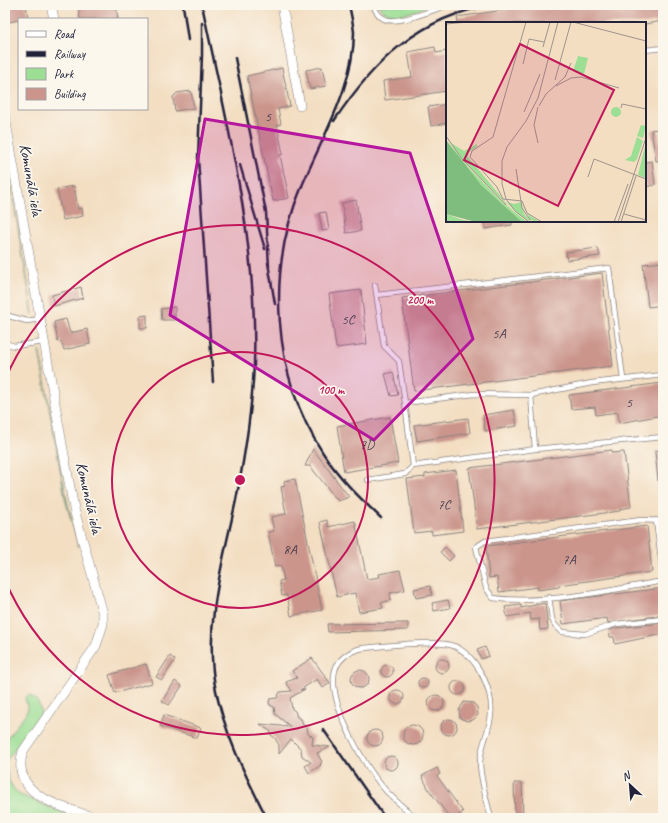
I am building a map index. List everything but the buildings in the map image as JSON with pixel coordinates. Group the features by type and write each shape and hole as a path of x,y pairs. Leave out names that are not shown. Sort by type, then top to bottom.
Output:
{"street":[{"path":"51,5 54,18"},
{"path":"282,5 300,106"},
{"name":"Komunālā iela","path":"5,117 9,162 40,319 74,509 103,614 103,624 96,646 23,750 20,767 24,780 32,792 43,798 95,818"}],"lane":[{"path":"373,5 379,15 388,20 400,19 448,5"},
{"path":"646,50 663,48"},
{"path":"377,295 609,268 623,379"},
{"path":"375,285 384,346 399,360 413,466"},
{"path":"5,315 27,321 40,319"},
{"path":"5,342 14,346 44,342"},
{"path":"405,403 474,394 531,395 592,382 663,375"},
{"path":"531,395 535,449"},
{"path":"368,480 405,474 413,466 535,449 663,437"},
{"path":"663,521 641,520 485,541 476,547 486,588 493,598 514,601 663,580"},
{"path":"656,520 663,574"},
{"path":"549,597 552,619 562,632 585,634 616,624 663,619"},
{"path":"417,818 386,791 372,773 340,715 334,676 341,659 355,650 363,648 445,644 464,652 471,659 485,684 492,705 490,721 481,750 480,765 491,818"}],"highlighted area":[{"path":"205,119 410,153 473,339 374,440 170,315"}],"green space":[{"path":"378,5 432,5 396,15 383,11"},
{"path":"7,166 9,171 33,314 8,170"},
{"path":"39,350 67,501 79,547 66,502"},
{"path":"28,695 38,702 41,714 6,761 9,780 13,788 20,795 76,818 5,818 5,741 28,709 25,698"}],"railway":[{"path":"183,5 188,40"},
{"path":"202,5 239,183 246,228 254,318 254,364 250,415 236,500 216,593 213,616 212,662 215,686 224,720 243,770 267,818"},
{"path":"349,5 354,32 353,52 349,72 336,111 302,186 290,218 283,252 279,287 280,322 284,356 293,390 306,423 323,453 336,471 381,518"},
{"path":"334,121 365,79 401,45 421,31 443,19 467,11 493,5"},
{"path":"202,23 198,158 213,382"},
{"path":"235,58 266,212 269,267"},
{"path":"240,165 265,249"},
{"path":"268,263 275,304"},
{"path":"323,729 385,818"}]}
